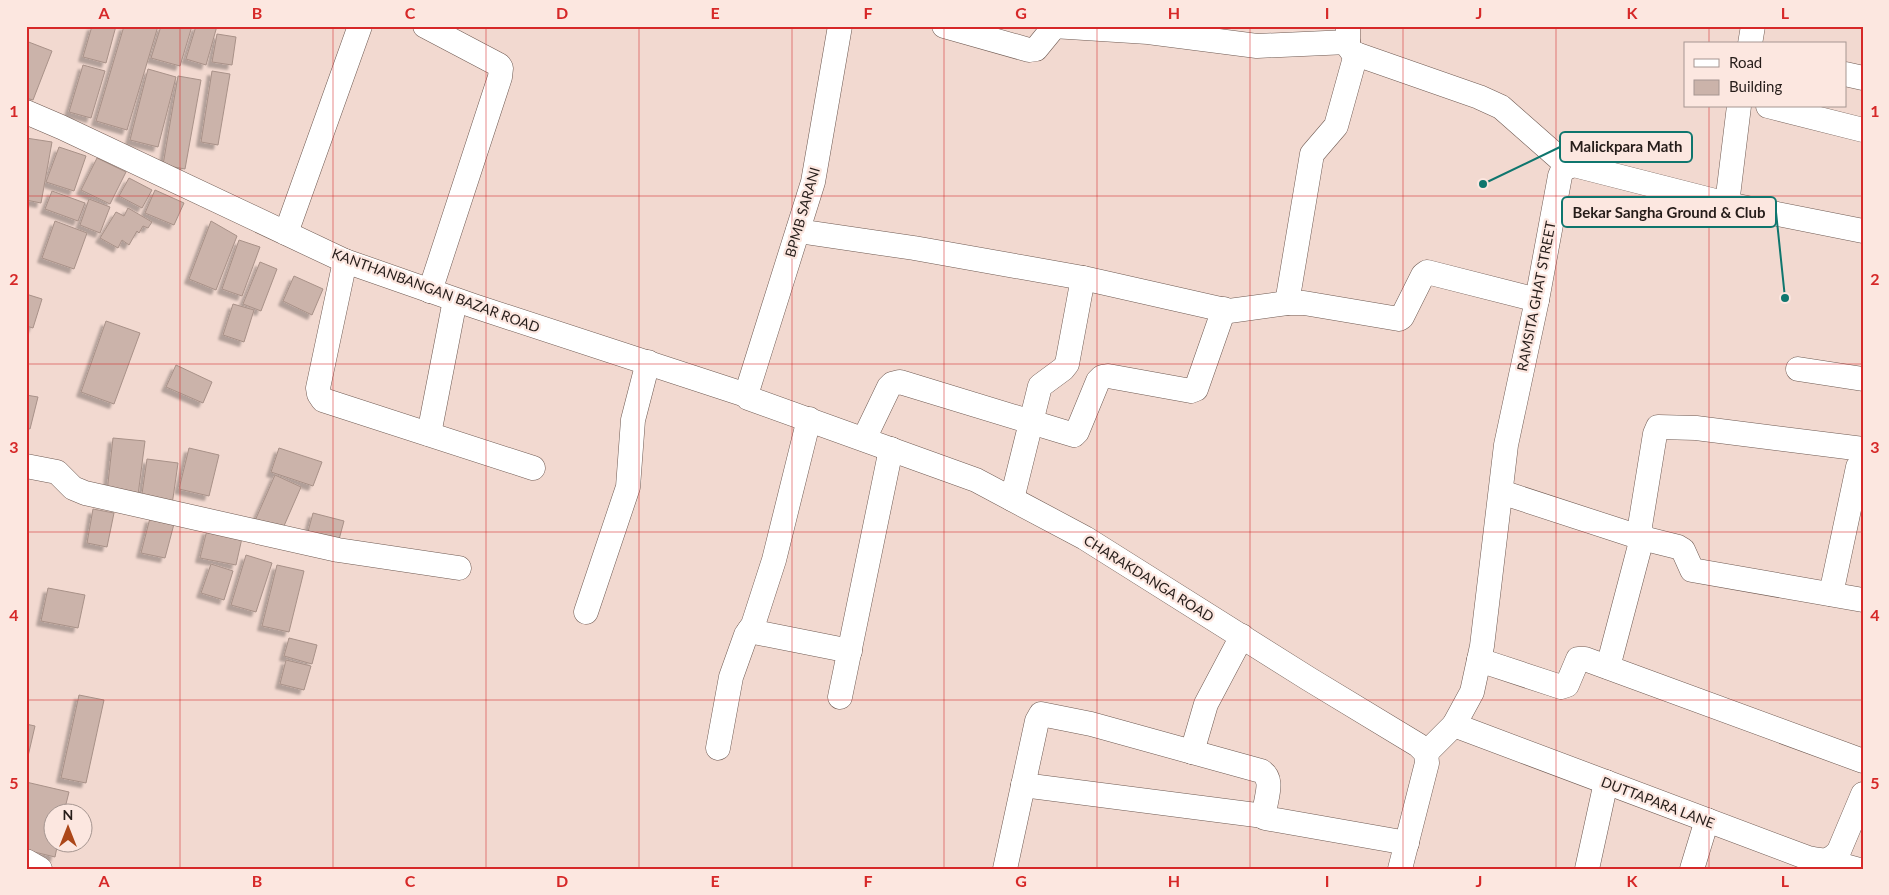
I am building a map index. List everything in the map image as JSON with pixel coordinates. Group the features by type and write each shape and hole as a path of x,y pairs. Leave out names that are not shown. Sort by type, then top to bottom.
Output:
{"street":[{"path":"286,232 360,26"},
{"path":"425,26 501,68 500,77 430,291"},
{"name":"BPMB SARANI","path":"746,394 814,182 840,26"},
{"path":"944,26 1029,50 1036,49 1054,27 1114,28 1257,46 1351,41 1501,107 1568,166 1727,204 1863,231"},
{"path":"1750,42 1753,26"},
{"path":"1287,303 1312,154 1336,126 1351,41"},
{"path":"1846,74 1863,78"},
{"path":"1727,204 1739,108"},
{"path":"1776,108 1863,130"},
{"name":"KANTHANBANGAN BAZAR ROAD","path":"26,112 346,261 455,300 746,394"},
{"name":"RAMSITA GHAT STREET","path":"1454,725 1472,692 1478,660 1506,444 1537,300 1560,176 1568,166"},
{"path":"798,231 914,248 1082,278 1224,309 1240,310 1287,303 1304,303 1399,319 1402,317 1423,275 1427,272 1537,300"},
{"path":"346,261 318,388 319,394 324,400 533,468"},
{"path":"1012,499 1042,384 1067,364 1082,278"},
{"path":"429,434 455,300"},
{"path":"864,439 889,387 900,382 1074,435 1077,432 1098,380 1105,376 1193,392 1196,389 1224,309"},
{"path":"586,612 628,487 634,414 648,362"},
{"path":"1798,369 1863,379"},
{"name":"CHARAKDANGA ROAD","path":"746,394 748,398 976,480 1012,499 1085,538 1418,745 1426,753"},
{"path":"718,748 731,677 750,631 774,560 808,419"},
{"path":"1608,667 1642,538 1640,526 1655,434 1659,426 1696,428 1862,459 1858,467 1831,594"},
{"path":"840,697 891,449"},
{"path":"26,466 57,472 73,488 86,493 338,550 459,568"},
{"path":"1500,492 1682,549 1692,570 1863,600"},
{"path":"750,631 850,651"},
{"path":"1192,752 1206,704 1242,636"},
{"path":"1478,660 1561,687 1567,685 1580,658 1863,761"},
{"path":"1005,869 1037,721 1041,714 1091,724 1264,772 1269,781 1264,816"},
{"path":"1400,869 1426,769 1426,753 1454,725"},
{"name":"DUTTAPARA LANE","path":"1454,725 1808,858 1856,869"},
{"path":"1587,869 1606,782"},
{"path":"1023,785 1264,816 1407,843"},
{"path":"1827,861 1832,859 1838,851 1863,794"},
{"path":"1692,869 1707,820"},
{"path":"26,861 40,869"}],"building":[{"path":"92,26 116,26 106,63 83,57"},
{"path":"124,26 158,26 127,130 96,121"},
{"path":"161,26 192,26 180,66 151,58"},
{"path":"196,26 217,26 206,65 186,59"},
{"path":"217,34 236,37 232,65 212,62"},
{"path":"26,41 52,51 33,100 26,98"},
{"path":"83,65 105,71 91,118 69,112"},
{"path":"148,69 176,77 158,147 130,140"},
{"path":"212,71 230,74 218,145 201,142"},
{"path":"178,76 201,80 185,169 163,165"},
{"path":"26,138 52,142 41,203 26,200"},
{"path":"59,147 86,156 74,191 46,182"},
{"path":"97,158 126,172 110,204 81,190"},
{"path":"129,178 152,190 142,208 119,196"},
{"path":"155,190 184,203 174,225 145,213"},
{"path":"52,191 85,203 78,221 45,209"},
{"path":"89,199 110,207 100,233 80,225"},
{"path":"128,208 152,222 148,228 143,226 139,233 137,231 129,245 122,240 118,248 100,238 116,212 124,216"},
{"path":"55,221 87,233 74,269 42,258"},
{"path":"211,221 237,236 216,290 189,279"},
{"path":"239,240 260,247 242,296 222,289"},
{"path":"260,262 277,269 261,311 243,304"},
{"path":"294,276 323,289 312,315 283,301"},
{"path":"26,294 42,299 33,328 26,326"},
{"path":"233,304 254,310 244,342 223,335"},
{"path":"106,321 140,333 114,404 81,392"},
{"path":"176,365 212,382 203,403 166,387"},
{"path":"26,395 38,397 30,429 26,428"},
{"path":"113,438 145,441 138,495 107,492"},
{"path":"189,448 219,455 209,496 179,489"},
{"path":"279,448 322,462 313,486 271,472"},
{"path":"147,459 178,463 172,505 141,501"},
{"path":"275,475 301,487 280,535 254,523"},
{"path":"93,509 114,513 107,547 87,543"},
{"path":"313,513 344,521 337,547 306,539"},
{"path":"150,518 174,524 165,558 141,553"},
{"path":"207,530 242,538 236,565 200,558"},
{"path":"246,555 272,563 256,612 231,605"},
{"path":"211,564 233,571 224,600 201,593"},
{"path":"277,565 304,571 289,632 262,626"},
{"path":"48,588 85,595 78,628 41,621"},
{"path":"289,638 317,645 312,664 284,656"},
{"path":"286,660 311,666 304,690 280,684"},
{"path":"79,695 104,700 86,783 61,778"},
{"path":"26,724 35,726 26,765"},
{"path":"26,782 69,792 66,802 42,802 42,852 56,852 55,857 26,850"}],"place":[{"name":"Malickpara Math","path":"1483,184"},
{"name":"Bekar Sangha Ground & Club","path":"1785,298"}]}
